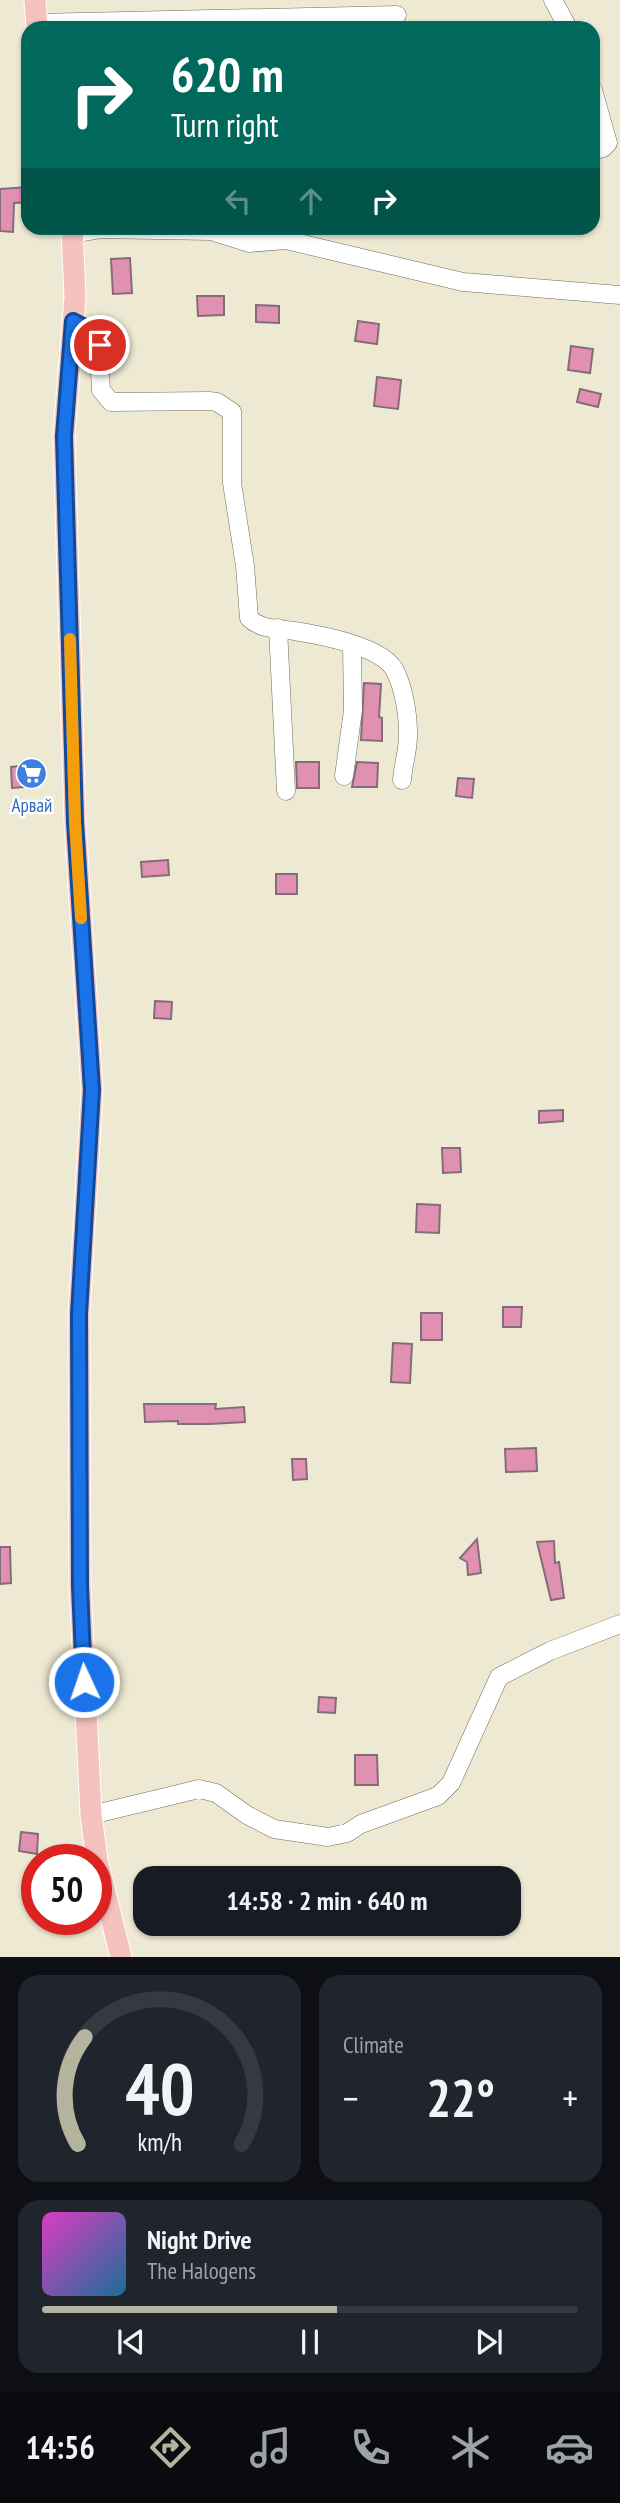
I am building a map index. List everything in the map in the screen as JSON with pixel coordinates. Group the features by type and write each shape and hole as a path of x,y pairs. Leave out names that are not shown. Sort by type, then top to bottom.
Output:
{"main road":[{"path":"35,0 37,21"},
{"path":"72,235 73,321 64,436 75,822 92,1090 79,1314 80,1586 92,1815 97,1860 121,1957"}],"street":[{"path":"553,0 564,21"},
{"path":"181,21 397,15"},
{"path":"600,115 608,143 600,149"},
{"path":"224,235 249,243 286,240 360,255 463,282 620,296"},
{"path":"73,321 97,337 101,390 111,402 209,401 217,402 232,412 232,483 245,566 249,618 258,626 318,635 374,652 393,666 398,678 408,733 402,780"},
{"path":"278,628 286,791"},
{"path":"344,776 353,710 352,645"},
{"path":"92,1815 199,1788 216,1793 247,1815 274,1829 328,1837 347,1833 361,1824 438,1796 451,1783 499,1677 550,1651 620,1624"}],"building":[{"path":"21,188 21,202 14,203 13,232 0,231 0,189"},
{"path":"130,258 132,293 113,294 111,259"},
{"path":"197,296 224,296 224,315 198,316"},
{"path":"256,305 279,306 279,323 256,322"},
{"path":"358,321 379,324 377,344 355,341"},
{"path":"571,346 593,349 590,373 568,370"},
{"path":"377,377 401,380 398,409 374,406"},
{"path":"580,389 601,394 598,407 577,402"},
{"path":"364,683 381,684 379,717 382,718 382,741 361,740"},
{"path":"296,762 319,762 319,788 297,788"},
{"path":"357,762 378,763 377,787 352,787"},
{"path":"38,764 38,786 12,788 11,767"},
{"path":"458,778 474,779 472,798 456,796"},
{"path":"168,860 169,875 142,877 141,862"},
{"path":"276,874 297,874 297,894 276,894"},
{"path":"155,1001 172,1002 171,1019 154,1018"},
{"path":"563,1110 563,1121 539,1123 539,1111"},
{"path":"442,1148 460,1148 461,1172 443,1173"},
{"path":"417,1204 440,1205 439,1233 416,1232"},
{"path":"503,1307 522,1307 521,1327 503,1327"},
{"path":"421,1313 442,1313 442,1340 421,1340"},
{"path":"393,1343 412,1344 410,1383 391,1382"},
{"path":"144,1404 216,1404 215,1409 244,1407 245,1422 145,1422"},
{"path":"536,1448 537,1471 506,1472 505,1449"},
{"path":"292,1459 306,1459 307,1479 293,1480"},
{"path":"477,1539 481,1573 468,1575 467,1562 460,1558"},
{"path":"554,1541 555,1563 559,1562 564,1598 551,1600 537,1542"},
{"path":"0,1547 10,1547 11,1583 0,1584"},
{"path":"319,1697 336,1698 335,1713 318,1712"},
{"path":"355,1755 377,1755 378,1785 355,1785"},
{"path":"21,1832 38,1834 38,1844 21,1844 19,1851"}],"slow traffic":[{"path":"70,639 75,822 81,918"}],"place":[{"name":"Арвай","path":"32,774"}],"route":[{"path":"84,1682 80,1586 79,1314 92,1090 75,822 64,436 73,321 92,331 100,345"}]}
